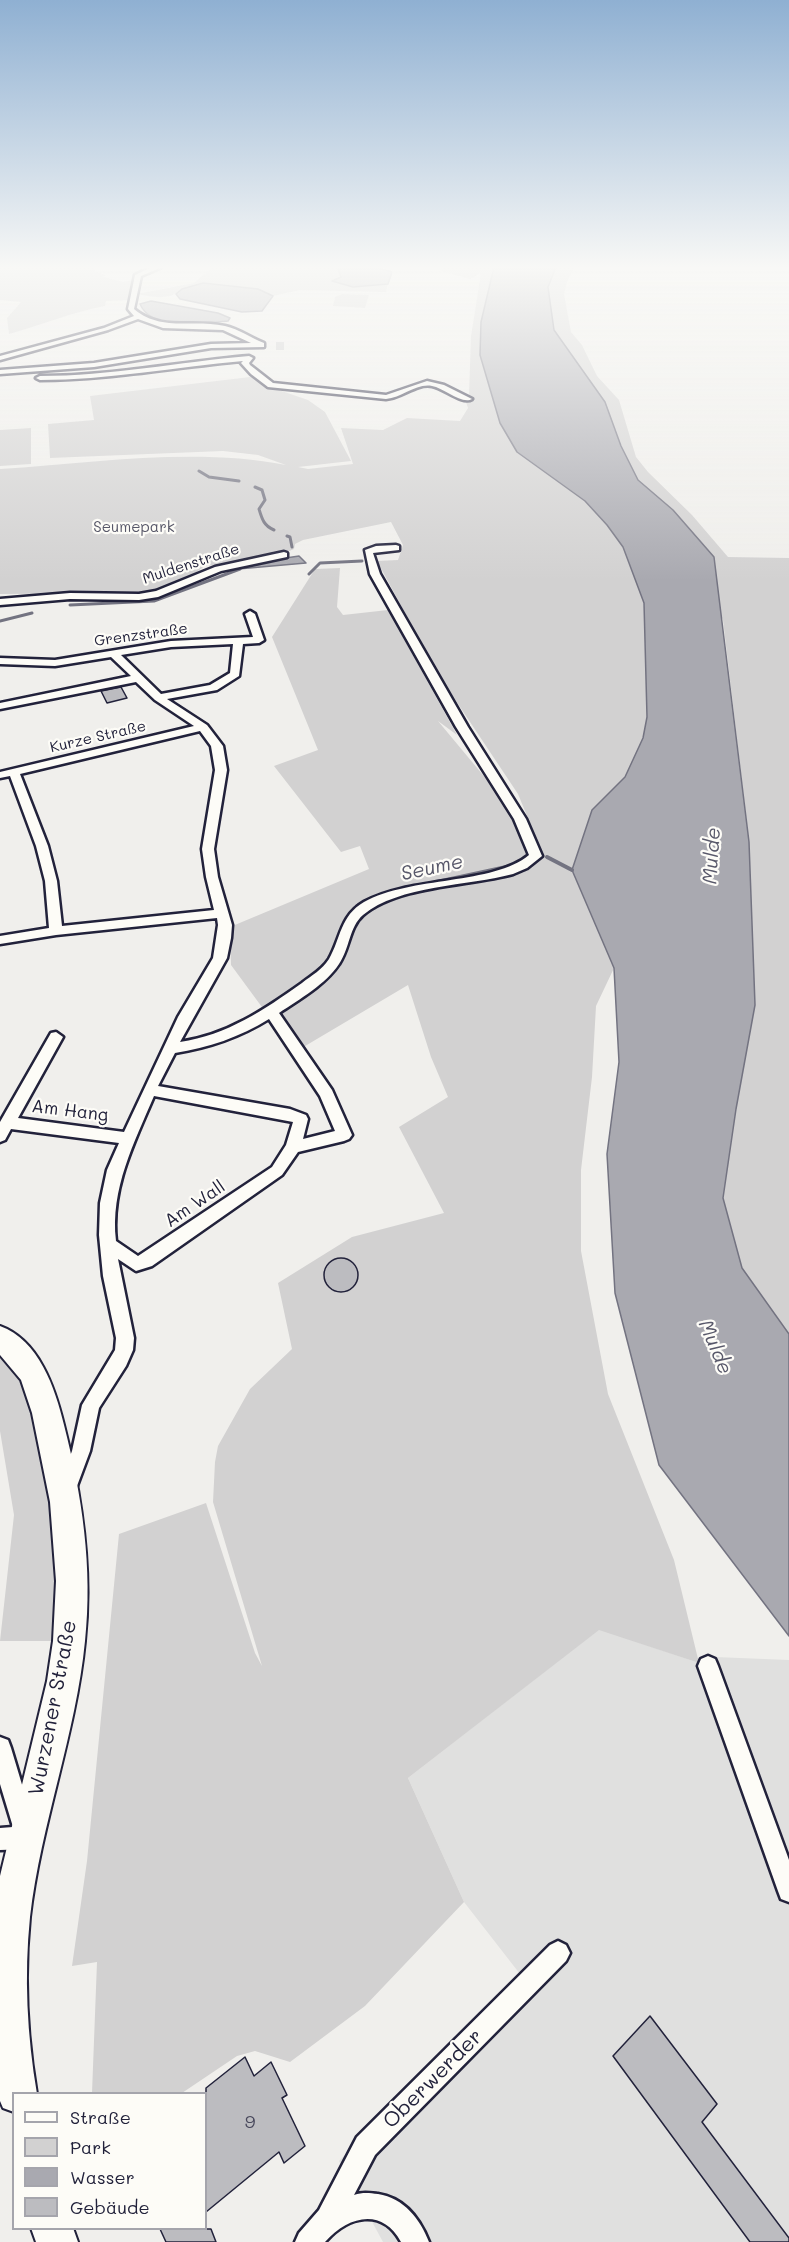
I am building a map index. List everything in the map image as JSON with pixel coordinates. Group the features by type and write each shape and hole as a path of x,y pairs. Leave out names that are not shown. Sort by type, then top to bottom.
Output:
{"main road":[{"name":"Wurzener Straße","path":"0,1338 16,1349 26,1361 38,1386 69,1517 72,1602 65,1662 54,1721 13,1839 12,1915 8,1971 17,2092"}],"street":[{"path":"0,381 31,378 82,378 127,372"},
{"path":"253,372 271,385 386,397 397,396 420,384 431,383 468,399"},
{"path":"170,1048 194,1046 223,1038 252,1024 271,1011 330,968 337,956 345,928 365,907 414,890 516,870 528,864 536,856 531,839 520,819 462,726 375,574 368,552 376,549 396,548"},
{"name":"Muldenstraße","path":"0,602 70,596 139,597 158,594 218,569 284,555"},
{"name":"Grenzstraße","path":"0,661 55,663 171,644 259,640 250,614"},
{"path":"159,698 220,685 235,674 238,640"},
{"path":"65,1493 81,1451 91,1405 120,1361 124,1350 125,1338 111,1276 108,1246 108,1203 115,1170 149,1090 220,958 224,938 222,913 212,877 208,849 221,770 221,757 217,746 203,727 159,698 114,654"},
{"path":"0,706 138,678"},
{"name":"Kurze Straße","path":"0,776 203,727"},
{"path":"14,772 42,846 51,881 56,931"},
{"path":"0,940 56,931 222,913"},
{"path":"271,1011 327,1094 344,1135 293,1147"},
{"name":"Am Hang","path":"56,1037 4,1130 127,1138"},
{"name":"Am Wall","path":"108,1246 115,1248 136,1264 146,1261 277,1171 293,1147 301,1119 285,1113 149,1090"},
{"path":"708,1666 789,1891"},
{"path":"0,1749 13,1839"},
{"name":"Oberwerder","path":"308,2242 328,2219 366,2146 558,1953"},
{"name":"Oberwerder","path":"328,2219 362,2205 389,2209 408,2228 416,2242"}],"shaded area":[{"path":"599,1629 699,1663 715,1657 789,1660 789,2242 383,2242 339,2161 520,1974 464,1902 408,1778"}],"green space":[{"name":"Seumepark","path":"470,372 486,372 517,452 585,501 607,525 623,547 644,603 647,717 643,738 625,777 592,810 572,870 614,968 596,1006 592,1077 581,1170 581,1251 608,1394 674,1560 699,1663 599,1630 408,1778 464,1902 365,2006 290,2062 255,2051 237,2056 183,2092 92,2092 97,1962 72,1966 87,1861 119,1534 206,1503 255,1653 262,1666 213,1502 218,1446 250,1389 292,1349 278,1283 352,1237 444,1213 399,1127 448,1097 431,1057 408,985 295,1052 231,965 230,927 369,869 360,846 341,852 274,766 318,750 272,637 315,569 340,568 337,607 343,615 388,610 457,735 438,721 537,840 518,794 438,674 377,561 398,560 403,545 391,522 303,540 295,544 294,549 278,556 205,566 185,580 145,593 0,594 0,469 107,460 180,457 217,457 286,465 258,455 223,451 50,458 48,424 94,420 90,396 255,377 270,387 308,400 325,412 351,461 298,467 308,469 353,464 341,428 383,430 407,418 460,421 468,408 465,399 469,395"},
{"path":"583,372 595,372 619,400 636,457 692,515 728,557 789,558 789,1334 742,1268 723,1198 755,1005 749,842 723,620 673,510 638,480 621,446 605,402"},
{"path":"31,428 31,464 0,466 0,430"},
{"path":"0,1348 23,1377 54,1494 58,1603 51,1641 0,1641 14,1515 0,1431"}],"water":[{"name":"Mulde","path":"485,372 583,372 605,402 621,446 638,480 673,510 714,557 749,842 755,1005 723,1198 742,1268 789,1334 789,1636 659,1465 615,1293 607,1154 619,1062 614,968 572,870 592,810 625,777 643,738 647,717 644,603 623,547 607,525 585,501 517,452 500,423"},
{"path":"299,556 306,563 238,569 266,561"}],"building":[{"path":"121,687 127,698 107,703 101,691"},
{"path":"341,1258 353,1263 358,1275 353,1287 341,1292 329,1287 324,1275 329,1263"},
{"path":"650,2016 717,2104 702,2122 789,2238 789,2242 750,2242 613,2056"},
{"path":"245,2057 254,2076 271,2062 287,2095 282,2098 305,2146 284,2163 279,2152 207,2211 207,2092 206,2088"},
{"path":"211,2229 216,2242 166,2242 160,2230"}],"waterway":[{"path":"199,471 209,477 239,481"},
{"path":"255,487 262,490 265,500 259,509 262,519 274,530"},
{"path":"287,536 290,537 292,547"},
{"path":"309,574 320,563 362,561"},
{"path":"70,605 154,601 240,569"},
{"path":"0,621 32,613"},
{"name":"Seume","path":"547,857 572,870"},
{"name":"Seume","path":"437,882 511,866"},
{"name":"Seume","path":"357,906 385,894"}]}
